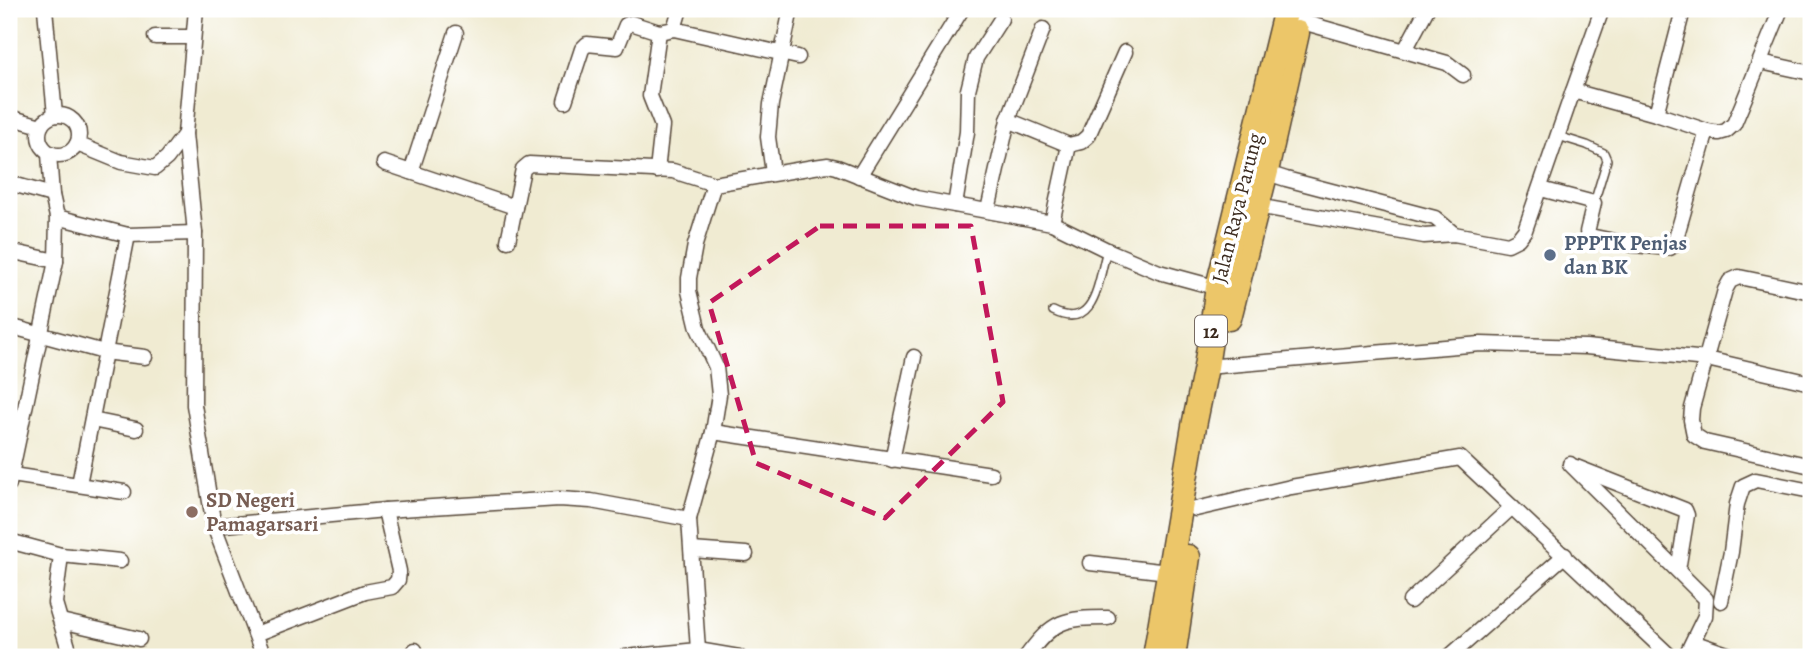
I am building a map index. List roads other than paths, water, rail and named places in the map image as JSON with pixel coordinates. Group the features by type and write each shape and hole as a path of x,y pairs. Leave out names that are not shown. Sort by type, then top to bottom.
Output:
{"highway":[{"name":"Jalan Raya Parung","path":"1169,641 1168,572 1226,290 1296,13"},
{"name":"Jalan Raya Parung","path":"1155,657 1169,641 1196,509 1212,367"}],"street":[{"path":"45,9 55,115"},
{"path":"196,9 185,134 195,233 194,405 214,526 264,657"},
{"path":"674,29 680,9"},
{"path":"773,173 768,138 771,104 791,9"},
{"path":"859,176 961,9"},
{"path":"1405,50 1427,9"},
{"path":"1656,114 1681,18 1679,10 1675,9"},
{"path":"1573,91 1707,131 1726,131 1734,124 1781,9"},
{"path":"1296,13 1447,63 1463,75"},
{"path":"1248,204 1424,236 1454,234 1508,244 1514,242 1525,230 1541,189 1600,15"},
{"path":"954,205 967,132 966,97 971,77 976,58 1001,19"},
{"path":"565,101 582,49 587,44 617,47 626,24 632,23 659,32 674,29 798,57"},
{"path":"988,210 1008,120 1043,29"},
{"path":"657,171 662,126 650,96 659,32"},
{"path":"411,172 456,33"},
{"path":"155,37 193,37"},
{"path":"1008,120 1069,145 1081,142 1088,136 1125,52"},
{"path":"1761,62 1811,73"},
{"path":"55,115 70,118 79,130 77,144 68,153 49,154 41,146 41,126 55,115"},
{"path":"9,117 41,126"},
{"path":"1541,189 1594,203 1587,232 1590,236 1633,245 1670,248 1674,245 1707,131"},
{"path":"77,144 121,162 155,168 167,158 185,134"},
{"path":"1052,223 1069,145"},
{"path":"49,154 52,195 57,217 56,261 10,480 79,484 124,492"},
{"path":"384,163 515,207"},
{"path":"508,241 523,169 529,164 673,171 715,184 828,165 837,166 916,198 1052,223 1159,272 1226,290"},
{"path":"1256,170 1435,218 1454,234"},
{"path":"9,183 52,195"},
{"path":"698,650 689,519 713,432 719,395 716,366 698,328 689,291 689,278 695,245 715,184"},
{"path":"1396,229 1404,209"},
{"path":"57,217 128,235 195,233"},
{"path":"79,484 128,235"},
{"path":"9,251 56,261"},
{"path":"1811,292 1739,278 1730,281 1725,290 1691,420 1695,435 1706,442 1811,466"},
{"path":"9,326 104,352 145,357"},
{"path":"1212,367 1481,344 1586,347 1707,359 1811,383"},
{"path":"892,460 914,358"},
{"path":"92,420 136,429"},
{"path":"713,432 991,474"},
{"path":"1196,509 1291,487 1460,458 1671,657"},
{"path":"1678,570 1687,515 1683,508 1571,465 1706,599 1705,616 1685,657"},
{"path":"1721,601 1737,504 1743,486 1756,480 1811,491"},
{"path":"214,526 385,510 559,499 591,501 689,519"},
{"path":"1410,601 1512,506"},
{"path":"257,634 365,592 392,587 398,580 399,571 385,510"},
{"path":"9,541 61,555 120,561"},
{"path":"692,550 746,554"},
{"path":"61,555 55,603 71,657"},
{"path":"1449,657 1565,555"},
{"path":"1090,563 1168,572"},
{"path":"1026,657 1039,639 1055,626 1072,618 1108,618"},
{"path":"61,621 139,639"},
{"path":"1693,642 1736,657"},
{"path":"625,657 698,650 739,657"}],"lane":[{"path":"1558,136 1604,153 1607,160 1594,203"},
{"path":"1053,311 1073,317 1081,315 1091,306 1107,250"}],"place":[{"name":"PPPTK Penjas dan BK","path":"1550,255"},
{"name":"SD Negeri Pamagarsari","path":"192,512"}]}
